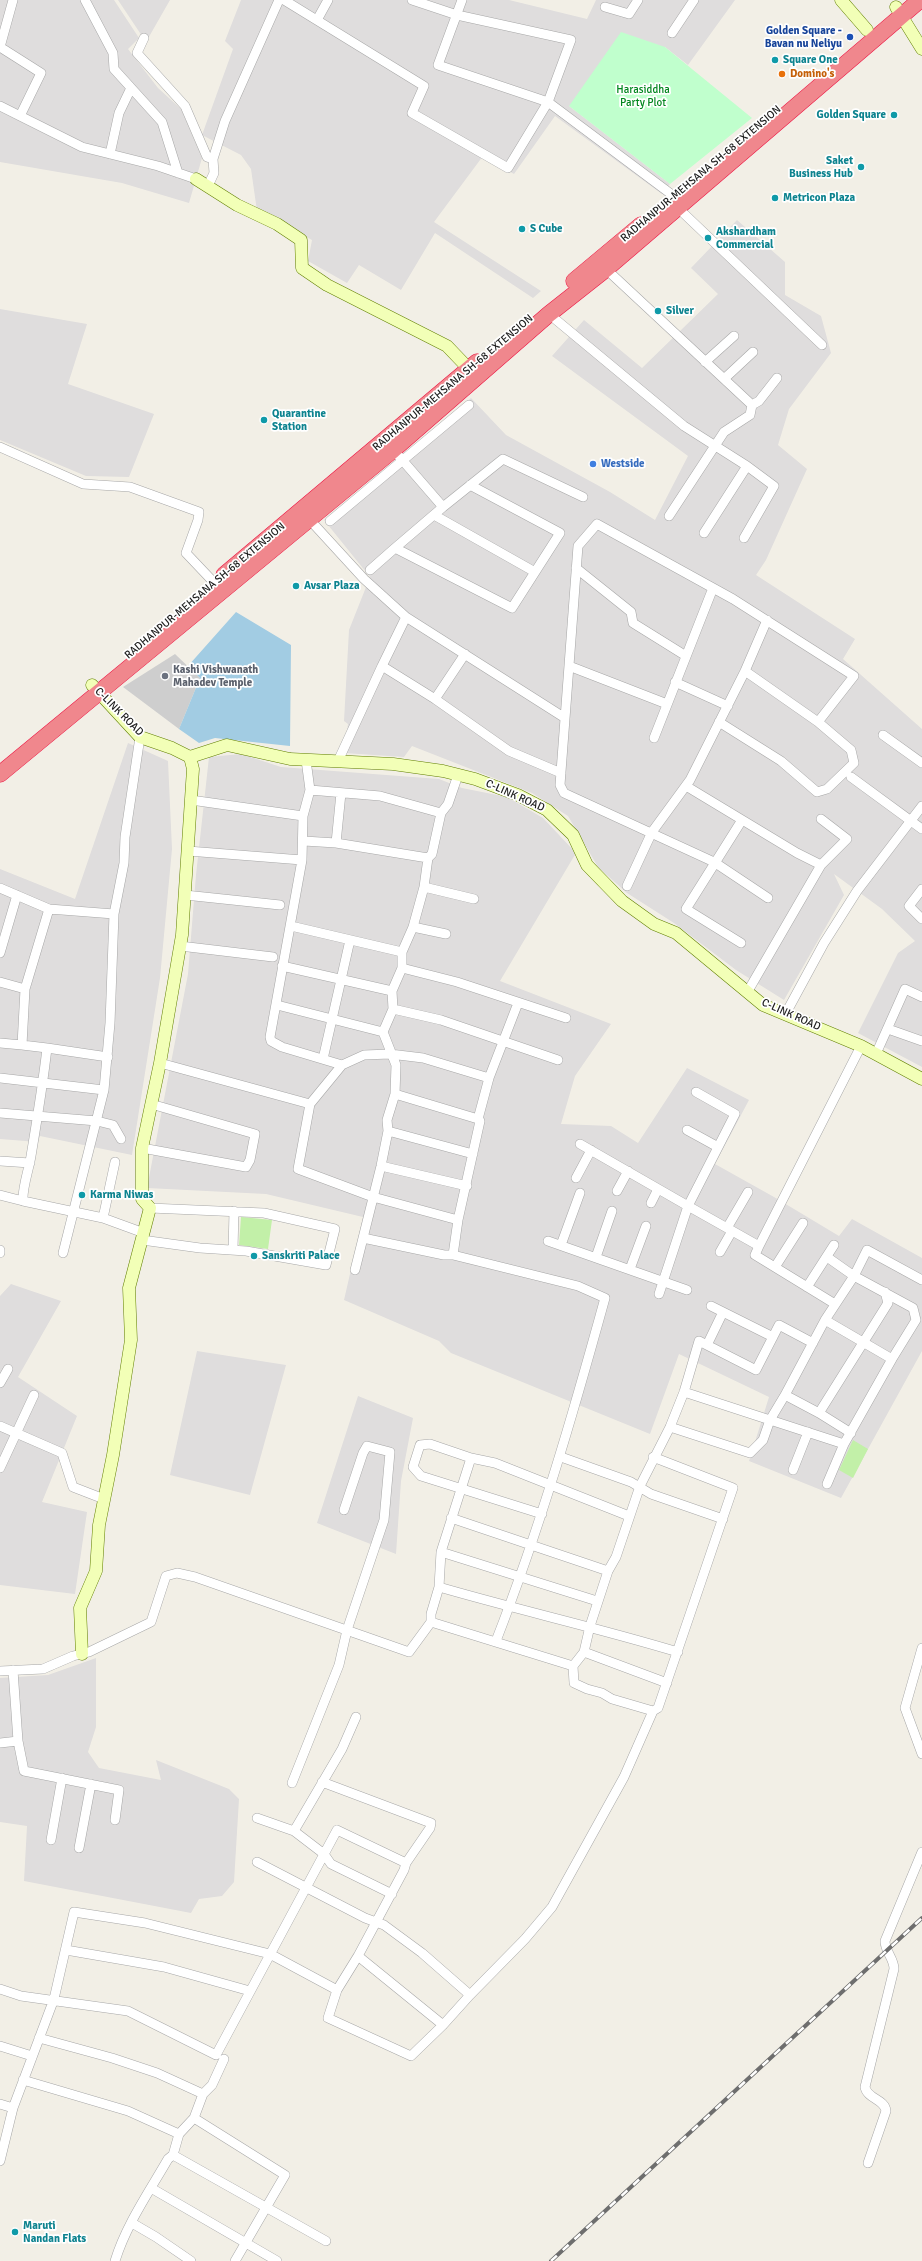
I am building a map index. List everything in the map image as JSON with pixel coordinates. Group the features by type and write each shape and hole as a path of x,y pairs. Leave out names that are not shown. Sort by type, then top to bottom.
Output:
{"highway":[{"path":"219,587 309,519 393,450 549,314 606,269 676,203 900,7 920,0"},
{"name":"RADHANPUR-MEHSANA SH-68 EXTENSION","path":"0,762 95,689 219,587 393,450 469,369 676,203 867,30 900,7"},
{"path":"0,774 95,689"}],"street":[{"path":"13,0 0,47 41,73 20,116"},
{"path":"85,0 113,53 114,69 162,122 178,172"},
{"path":"208,186 214,173 213,159 225,121 279,0"},
{"path":"284,0 424,86 412,113 508,168 548,102 571,40 457,15 412,0"},
{"path":"316,20 328,0"},
{"path":"462,0 438,65 548,102 676,203 822,345"},
{"path":"605,7 629,14 638,0"},
{"path":"672,33 694,0"},
{"path":"841,0 867,30"},
{"path":"900,7 922,49"},
{"path":"144,38 137,53 185,106 207,157 213,159"},
{"path":"110,154 119,113 131,88"},
{"path":"0,106 82,147 178,172 196,179 237,205 277,224 301,240 302,268 327,285 446,346 469,369"},
{"path":"606,269 752,405"},
{"path":"549,314 684,426 747,466 774,486 744,538"},
{"path":"705,362 734,336"},
{"path":"724,379 753,352"},
{"path":"669,516 724,432 750,415 752,405 759,401 777,378"},
{"path":"330,521 393,450 469,405"},
{"path":"0,447 83,484 130,486 199,512 198,520 186,553 219,587"},
{"path":"393,450 443,507"},
{"path":"370,570 443,507 503,459 583,497"},
{"path":"704,533 747,466"},
{"path":"396,548 512,608 560,533 470,485"},
{"path":"434,515 535,572"},
{"path":"309,519 364,579 406,616 565,718"},
{"path":"768,898 714,862 652,832 564,793 560,785 578,546 597,524 713,588 767,620 854,676 818,722"},
{"path":"576,568 631,612 633,623 686,656"},
{"path":"654,738 713,588"},
{"path":"338,761 406,616"},
{"path":"627,886 652,832 686,786 728,706 767,620"},
{"path":"435,699 465,654"},
{"path":"382,666 435,699 509,751 561,773"},
{"path":"569,666 667,704"},
{"path":"719,722 780,761 817,792 827,789 854,763 851,750 818,722 745,671"},
{"path":"676,682 728,706"},
{"name":"C-LINK ROAD","path":"95,689 140,737 172,748 190,758 227,745 290,759 393,764 458,775 518,796 547,810 572,835 587,865 622,901 654,924 676,933 763,1004 861,1046 922,1078"},
{"path":"883,735 922,763"},
{"path":"63,1253 104,1090 108,1057 114,914 124,863 125,837 140,737"},
{"path":"0,1195 103,1218 143,1236 200,1248 233,1250 326,1265 335,1229 264,1213 150,1208 142,1199 142,1148 160,1063 180,946 193,769 190,758"},
{"path":"306,760 310,790 303,816 304,841 302,860 291,926 282,966 277,1005 270,1030 271,1041 282,1047 342,1065"},
{"path":"355,1270 381,1166 388,1131 387,1120 395,1094 396,1065 390,1054 384,1032 393,1009 392,991 402,968 402,952 413,927 424,887 428,858 432,854 441,812 448,804 458,775"},
{"path":"851,777 922,829"},
{"path":"686,786 797,853 821,865"},
{"path":"310,790 380,796 441,812"},
{"path":"336,843 341,793"},
{"path":"191,800 303,816"},
{"path":"786,1013 824,943 857,891 922,806"},
{"path":"748,991 821,865 847,839 821,819"},
{"path":"741,943 686,909 714,862 742,820"},
{"path":"304,841 336,843 428,858"},
{"path":"188,850 302,860"},
{"path":"424,887 474,899"},
{"path":"0,888 49,909 114,914"},
{"path":"922,889 909,906 922,919"},
{"path":"0,953 17,895"},
{"path":"184,895 280,905"},
{"path":"22,1045 25,989 49,909"},
{"path":"291,926 402,952"},
{"path":"413,927 446,934"},
{"path":"323,1059 350,940"},
{"path":"180,946 272,957"},
{"path":"282,966 392,991"},
{"path":"402,968 457,982 566,1018"},
{"path":"0,982 25,989"},
{"path":"876,1054 905,989 922,997"},
{"path":"453,1256 458,1220 467,1186 480,1121 478,1119 489,1078 518,1003"},
{"path":"277,1005 384,1032"},
{"path":"393,1009 441,1020 558,1060"},
{"path":"888,1029 922,1041"},
{"path":"0,1043 108,1057"},
{"path":"835,1304 755,1255 861,1046"},
{"path":"23,1201 22,1194 30,1163 38,1118 47,1048"},
{"path":"458,1220 373,1197 298,1169 310,1104 342,1065 364,1055 390,1054 422,1058 489,1078"},
{"path":"160,1063 310,1104"},
{"path":"0,1078 104,1090"},
{"path":"660,1294 688,1206 735,1114 696,1092"},
{"path":"395,1094 478,1119"},
{"path":"142,1148 246,1167 250,1160 255,1134 151,1104"},
{"path":"0,1113 38,1118 97,1121 113,1125 122,1139"},
{"path":"687,1130 718,1147"},
{"path":"388,1131 473,1154"},
{"path":"580,1144 759,1246"},
{"path":"576,1178 591,1150"},
{"path":"0,1162 30,1163"},
{"path":"103,1218 114,1162"},
{"path":"381,1166 467,1186"},
{"path":"617,1191 628,1171"},
{"path":"651,1203 658,1188"},
{"path":"720,1252 748,1192"},
{"path":"561,1245 580,1193"},
{"path":"82,1654 80,1608 96,1571 99,1524 113,1455 131,1340 129,1288 150,1208"},
{"path":"596,1257 612,1211"},
{"path":"233,1250 234,1212"},
{"path":"775,1267 804,1223"},
{"path":"630,1269 646,1226"},
{"path":"363,1238 453,1256 578,1286 605,1298 561,1457 521,1577 496,1641"},
{"path":"548,1241 664,1280 687,1290"},
{"path":"807,1287 834,1245"},
{"path":"670,1427 750,1453 763,1440 770,1420 825,1320 854,1276 867,1250 922,1280"},
{"path":"827,1257 854,1276 913,1308 916,1320 844,1444 827,1484"},
{"path":"819,1414 888,1302 885,1292"},
{"path":"711,1306 773,1337"},
{"path":"707,1345 723,1312"},
{"path":"825,1320 892,1359"},
{"path":"653,1711 612,1699 602,1693 587,1689 574,1683 573,1666 584,1652 597,1601 602,1595 608,1571 616,1557 640,1486 653,1457 670,1427 684,1392 699,1341 756,1370 779,1325 813,1343"},
{"path":"0,1383 8,1369"},
{"path":"684,1392 844,1444"},
{"path":"0,1468 34,1395"},
{"path":"784,1395 850,1433"},
{"path":"0,1426 62,1453 73,1487 104,1499"},
{"path":"793,1470 808,1432"},
{"path":"542,1514 421,1476 415,1472 413,1467 420,1445 430,1444 471,1458 495,1463 629,1516"},
{"path":"292,1783 330,1691 339,1665 347,1630 384,1520 390,1452 367,1446 363,1453 344,1510"},
{"path":"561,1457 640,1486 651,1494 723,1519"},
{"path":"322,1782 430,1823 430,1828 406,1863 392,1894 375,1922 358,1956 337,1990 328,2018 411,2056 443,2025 525,1939 552,1906 624,1777 653,1711 658,1708 734,1488 653,1457"},
{"path":"0,1671 43,1669 82,1654 151,1622 166,1576 176,1573 195,1577 409,1652 431,1622 431,1614 438,1587 441,1552 460,1488 471,1458"},
{"path":"451,1518 608,1571"},
{"path":"441,1552 597,1601"},
{"path":"438,1587 509,1607 590,1626 678,1652"},
{"path":"431,1622 573,1666"},
{"path":"922,1648 905,1708 922,1754"},
{"path":"584,1652 667,1683"},
{"path":"13,1670 18,1741 24,1770 118,1790 115,1820"},
{"path":"294,1831 342,1748 356,1717"},
{"path":"0,1742 18,1741"},
{"path":"51,1840 62,1778"},
{"path":"79,1848 91,1784"},
{"path":"257,1818 294,1831 324,1854 330,1864 392,1894"},
{"path":"0,1989 21,1996 54,1999 128,2011 216,2055 337,1830 406,1863"},
{"path":"868,2163 886,2111 884,2105 867,2092 865,2087 894,1969 893,1960 887,1951 885,1942 922,1852"},
{"path":"257,1862 307,1886 365,1918 384,1925 422,1953 470,1995"},
{"path":"0,2161 13,2108 54,1999 74,1912 145,1923 270,1954 337,1990"},
{"path":"66,1950 164,1967 250,1992"},
{"path":"358,1956 443,2025"},
{"path":"39,2038 134,2066 203,2094"},
{"path":"0,2046 32,2056"},
{"path":"115,2261 119,2248 151,2188 168,2159 173,2155 179,2134 194,2118 203,2094 212,2085 224,2059"},
{"path":"23,2080 128,2111 179,2134"},
{"path":"0,2104 13,2108"},
{"path":"194,2118 285,2175 267,2209 235,2261"},
{"path":"173,2155 326,2241"},
{"path":"151,2188 277,2261"},
{"path":"132,2223 156,2237 191,2261"}],"shaded area":[{"path":"0,0 114,0 139,38 128,49 158,88 181,109 202,158 189,203 122,183 0,162"},
{"path":"118,0 170,0 146,42"},
{"path":"241,0 509,0 587,19 596,0 735,0 688,65 665,47 569,106 670,184 662,194 555,116 514,174 483,156 434,222 541,291 533,298 435,233 401,290 359,265 347,283 308,261 312,240 257,211 251,169 241,155 202,135 233,49 225,41"},
{"path":"737,220 785,262 785,295 821,316 831,353 789,409 778,445 807,469 766,560 756,575 855,639 843,659 922,729 922,1067 858,1033 898,953 915,941 882,909 834,874 844,895 784,1000 736,970 674,923 627,893 598,867 568,816 532,793 412,746 404,757 344,753 348,724 344,721 349,630 370,577 324,520 471,398 506,435 610,492 655,520 688,456 552,356 584,320 642,368 718,294 691,268"},
{"path":"0,309 87,324 68,384 154,414 129,477 86,476 0,440"},
{"path":"175,654 200,678 179,729 123,687"},
{"path":"128,743 168,761 172,849 160,978 132,1155 40,1136 38,1142 0,1139 0,869 75,899"},
{"path":"241,754 281,767 439,779 462,788 507,797 543,818 576,853 500,981 611,1024 575,1076 561,1124 611,1126 638,1143 687,1068 749,1100 715,1164 839,1236 852,1219 922,1258 922,1351 841,1498 749,1461 769,1397 679,1354 650,1434 451,1353 439,1341 344,1300 363,1217 266,1194 147,1188 188,974 196,875 209,757"},
{"path":"11,1284 61,1301 18,1377 77,1416 42,1502 87,1512 75,1594 0,1585 0,1296"},
{"path":"197,1351 286,1365 250,1495 170,1475"},
{"path":"358,1396 413,1418 401,1481 396,1554 317,1523"},
{"path":"96,1658 96,1727 88,1752 99,1768 161,1780 156,1760 229,1789 239,1799 234,1882 222,1896 199,1899 191,1913 24,1881 27,1826 0,1822 0,1678 48,1675"}],"green space":[{"name":"Harasiddha Party Plot","path":"621,32 665,47 752,118 670,184 569,106"},
{"path":"241,1217 272,1220 268,1249 239,1245"},
{"path":"853,1440 868,1449 853,1478 839,1470"}],"water":[{"path":"236,612 291,645 290,746 215,738 199,743 179,729 200,678 188,666"}],"railway":[{"path":"551,2261 922,1918"}],"place":[{"name":"Golden Square - Bavan nu Neliyu","path":"850,37"},
{"name":"Square One","path":"775,60"},
{"name":"Domino's","path":"782,74"},
{"name":"Golden Square","path":"894,115"},
{"name":"Saket Business Hub","path":"861,167"},
{"name":"Metricon Plaza","path":"775,198"},
{"name":"S Cube","path":"522,229"},
{"name":"Akshardham Commercial","path":"708,238"},
{"name":"Silver","path":"658,311"},
{"name":"Quarantine Station","path":"264,420"},
{"name":"Westside","path":"593,464"},
{"name":"Avsar Plaza","path":"296,586"},
{"name":"Kashi Vishwanath Mahadev Temple","path":"165,676"},
{"name":"Karma Niwas","path":"82,1195"},
{"name":"Sanskriti Palace","path":"254,1256"},
{"name":"Maruti Nandan Flats","path":"15,2232"}]}
